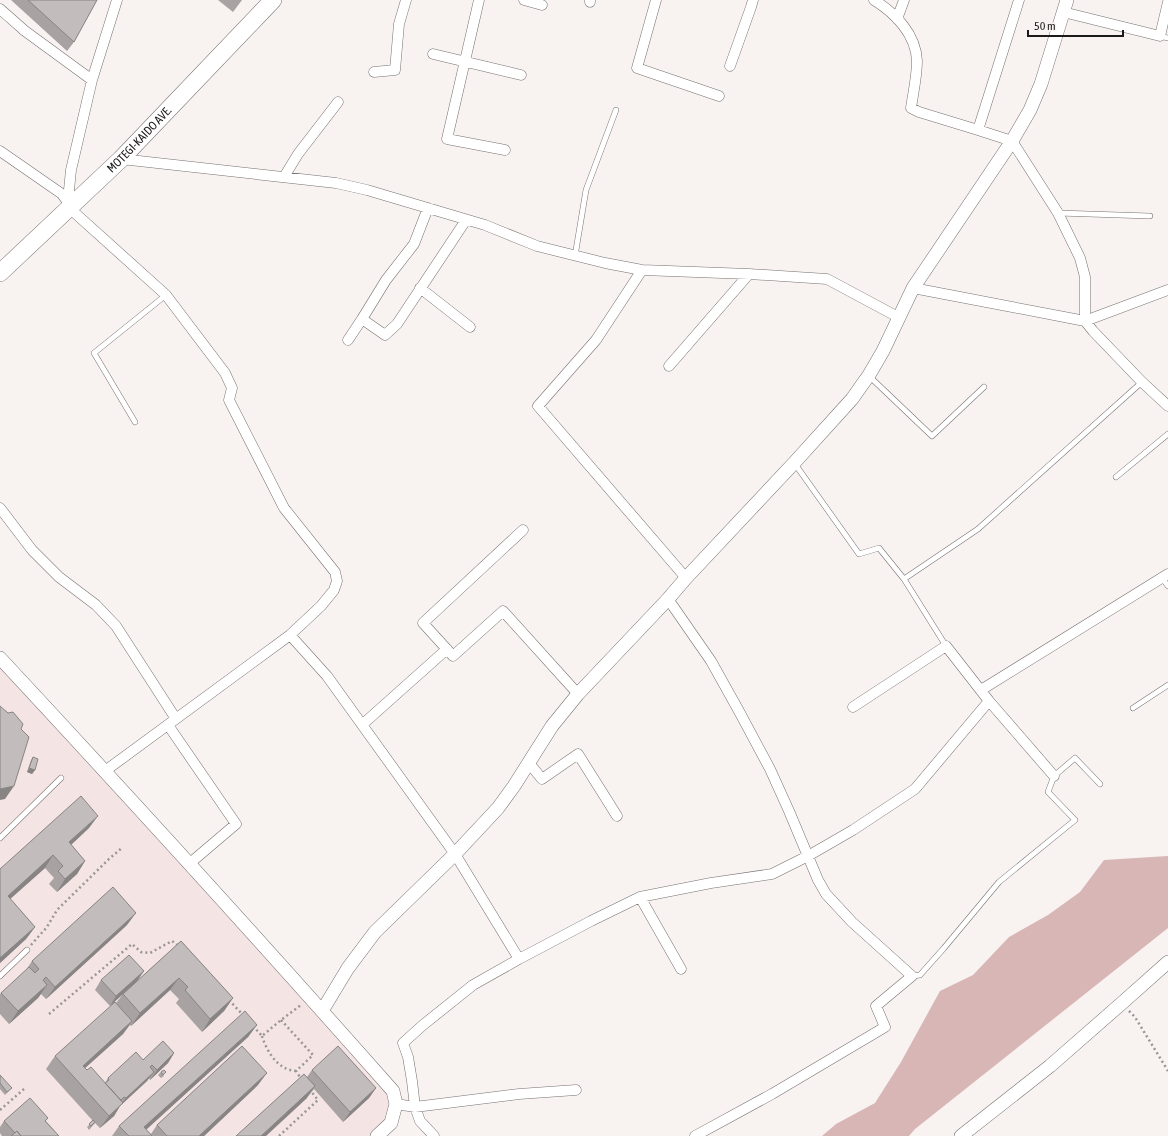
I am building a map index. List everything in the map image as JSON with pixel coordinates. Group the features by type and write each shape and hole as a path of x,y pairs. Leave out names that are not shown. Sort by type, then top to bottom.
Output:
{"highway":[{"name":"MOTEGI-KAIDO AVE.","path":"0,274 121,159 273,0"}],"street":[{"path":"72,206 69,182 92,80 117,0"},
{"path":"374,72 395,70 399,24 406,0"},
{"path":"479,0 447,139 505,150"},
{"path":"524,0 542,5"},
{"path":"656,0 637,68 719,96"},
{"path":"730,66 753,0"},
{"path":"874,0 886,7 897,19 907,31 915,45 917,62 911,108 919,112 1012,141 1058,213 1080,258 1085,277 1085,321 1092,331 1168,406"},
{"path":"897,19 904,0"},
{"path":"978,130 1019,0"},
{"path":"322,1011 348,968 375,932 455,854 498,808 514,786 552,726 578,694 668,599 852,399 869,375 883,351 913,288 1012,141 1030,110 1042,84 1065,6 1164,37 1168,2"},
{"path":"0,9 26,31 92,80"},
{"path":"433,54 521,75"},
{"path":"284,177 298,154 338,102"},
{"path":"0,151 57,189 72,206 76,214 166,295 225,373 232,388 229,400 284,508 335,572 337,581 334,590 321,606 290,635 105,771"},
{"path":"121,159 344,184 486,225 537,246 605,263 642,270 749,274 827,279 898,317"},
{"path":"348,340 386,280 414,244 428,208"},
{"path":"362,319 385,335 397,324 466,220"},
{"path":"642,270 596,340 538,406 686,578"},
{"path":"669,366 749,274"},
{"path":"420,288 470,327"},
{"path":"913,288 1085,321 1168,290"},
{"path":"0,508 32,550 59,577 96,606 116,626 176,719"},
{"path":"523,530 423,623 453,656 503,611 578,694"},
{"path":"980,690 1166,579"},
{"path":"668,599 711,661 740,713 773,776 818,880 826,894 852,922 912,976 876,1006 885,1027 772,1094 695,1136"},
{"path":"290,635 326,676 363,724 455,854 519,959"},
{"path":"853,707 946,646 989,701 1054,776"},
{"path":"363,724 447,649"},
{"path":"0,658 105,771 311,998 393,1091 396,1104 391,1123 377,1136"},
{"path":"434,1136 420,1121 415,1107 408,1057 403,1043 423,1025 474,986 519,959 640,897 711,883 772,874 808,856 853,830 915,789 989,701"},
{"path":"168,725 236,824 189,864"},
{"path":"529,763 542,779 578,754 617,816"},
{"path":"640,897 681,969"},
{"path":"961,1136 1050,1066 1168,962"},
{"path":"396,1104 415,1107 519,1094 576,1090"}],"lane":[{"path":"575,256 586,190 616,110"},
{"path":"1058,213 1150,216"},
{"path":"135,422 94,353 166,295"},
{"path":"869,375 932,436 984,387"},
{"path":"904,579 978,529 1142,382"},
{"path":"1116,477 1168,434"},
{"path":"794,463 859,554 879,548 904,579 946,646"},
{"path":"1134,708 1168,684"},
{"path":"912,976 920,975 999,882 1075,820 1048,792 1054,776 1075,758 1100,784"},
{"path":"0,838 61,778"},
{"path":"0,976 27,950"}],"path":[{"path":"27,950 47,927 57,910 123,847"},
{"path":"49,1014 132,944 141,952 150,953 172,941 178,944 183,950"},
{"path":"225,996 246,1019"},
{"path":"262,1036 311,998"},
{"path":"1122,1003 1135,1017 1168,1071"},
{"path":"251,1024 262,1036 266,1047 276,1062 288,1071 296,1071 313,1055 281,1020"},
{"path":"296,1071 305,1083"},
{"path":"0,1110 24,1089"},
{"path":"279,1136 318,1100 309,1089"}],"shaded area":[{"path":"0,663 387,1090 392,1111 385,1123 371,1136 0,1136"},
{"path":"1168,856 1168,928 915,1129 909,1136 822,1136 836,1124 875,1103 901,1062 940,991 973,975 1009,937 1048,915 1080,892 1104,860"}],"building":[{"path":"28,0 97,0 74,42"},
{"path":"0,706 8,713 13,712 23,724 21,729 29,737 14,786 0,789"},
{"path":"33,757 38,759 35,770 29,768"},
{"path":"81,796 98,816 69,842 85,861 65,879 58,871 63,866 53,855 8,896 35,927 0,958 0,869"},
{"path":"113,887 136,913 55,987 46,977 43,980 47,985 18,1011 1,993 29,967 35,973 39,969 32,961"},
{"path":"181,941 233,998 210,1019 185,990 188,987 179,978 140,1013 123,994"},
{"path":"129,955 144,971 116,996 101,980"},
{"path":"115,1002 132,1021 83,1066 87,1070 91,1067 123,1103 109,1116 55,1056"},
{"path":"245,1011 257,1025 144,1127 152,1136 129,1136 119,1126"},
{"path":"163,1041 174,1053 157,1070 152,1065 150,1067 154,1072 126,1098 124,1097 121,1100 105,1083 109,1080 108,1078 136,1052 143,1060"},
{"path":"242,1046 267,1073 199,1136 167,1136 157,1125"},
{"path":"338,1046 376,1088 350,1112 312,1070"},
{"path":"164,1070 166,1072 163,1075 161,1072"},
{"path":"304,1074 315,1086 261,1136 236,1136"},
{"path":"0,1075 12,1088 7,1092 0,1083"},
{"path":"30,1098 48,1118 45,1121 59,1136 21,1136 17,1131 15,1133 4,1121"},
{"path":"93,1120 95,1122 91,1126 89,1124"},
{"path":"17,1131 21,1136 11,1136"}]}
